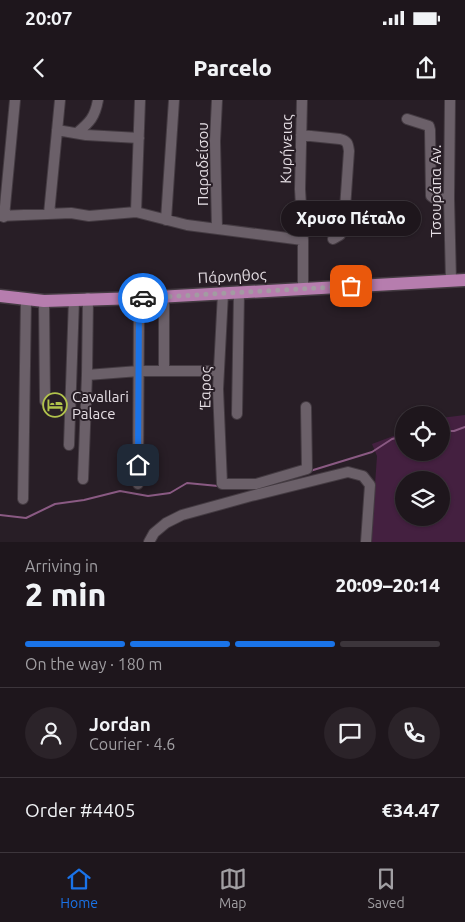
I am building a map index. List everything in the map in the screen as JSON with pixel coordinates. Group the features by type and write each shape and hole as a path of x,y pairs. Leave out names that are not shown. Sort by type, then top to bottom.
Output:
{"main road":[{"name":"Πάρνηθος","path":"0,296 44,300 139,298 465,280"}],"street":[{"path":"15,100 2,217 71,213 89,216 136,212 187,225 303,240"},
{"path":"49,214 60,100"},
{"path":"77,133 87,126 98,100"},
{"path":"136,212 140,100"},
{"path":"166,220 174,100"},
{"name":"Παραδείσου","path":"217,229 215,141 218,100"},
{"name":"Κυρήνειας","path":"302,100 300,190 303,289"},
{"name":"Τσουράπα Αν.","path":"450,100 449,198 451,281"},
{"path":"407,119 429,126 431,196 435,199 449,198"},
{"path":"57,130 139,138"},
{"path":"301,135 340,139 348,144 344,223 340,235 333,239"},
{"path":"237,414 239,292"},
{"name":"Έαρος","path":"224,293 218,389 222,484 256,484 307,468 306,407"},
{"path":"164,296 164,371"},
{"path":"83,479 88,298"},
{"path":"138,484 139,298"},
{"path":"23,499 26,299"},
{"path":"69,444 74,299"},
{"path":"44,300 45,401"},
{"path":"87,375 139,371 220,371"},
{"path":"148,542 154,532 182,515 348,472 363,476 370,484 366,542"}],"shaded area":[{"path":"465,415 465,542 371,542 377,456 372,444 395,435 395,461 450,461 450,417"}],"waterway":[{"path":"450,431 465,427"},
{"path":"310,471 372,452 395,438"},
{"path":"0,515 26,518 55,504 84,500 120,491 148,496 170,493 187,483 218,486"}],"way so far":[{"path":"143,298 351,286"}],"place":[{"name":"Χρυσο Πέταλο","path":"351,286"},
{"name":"Cavallari Palace","path":"55,405"}],"route":[{"path":"138,465 139,298 143,298"}]}
